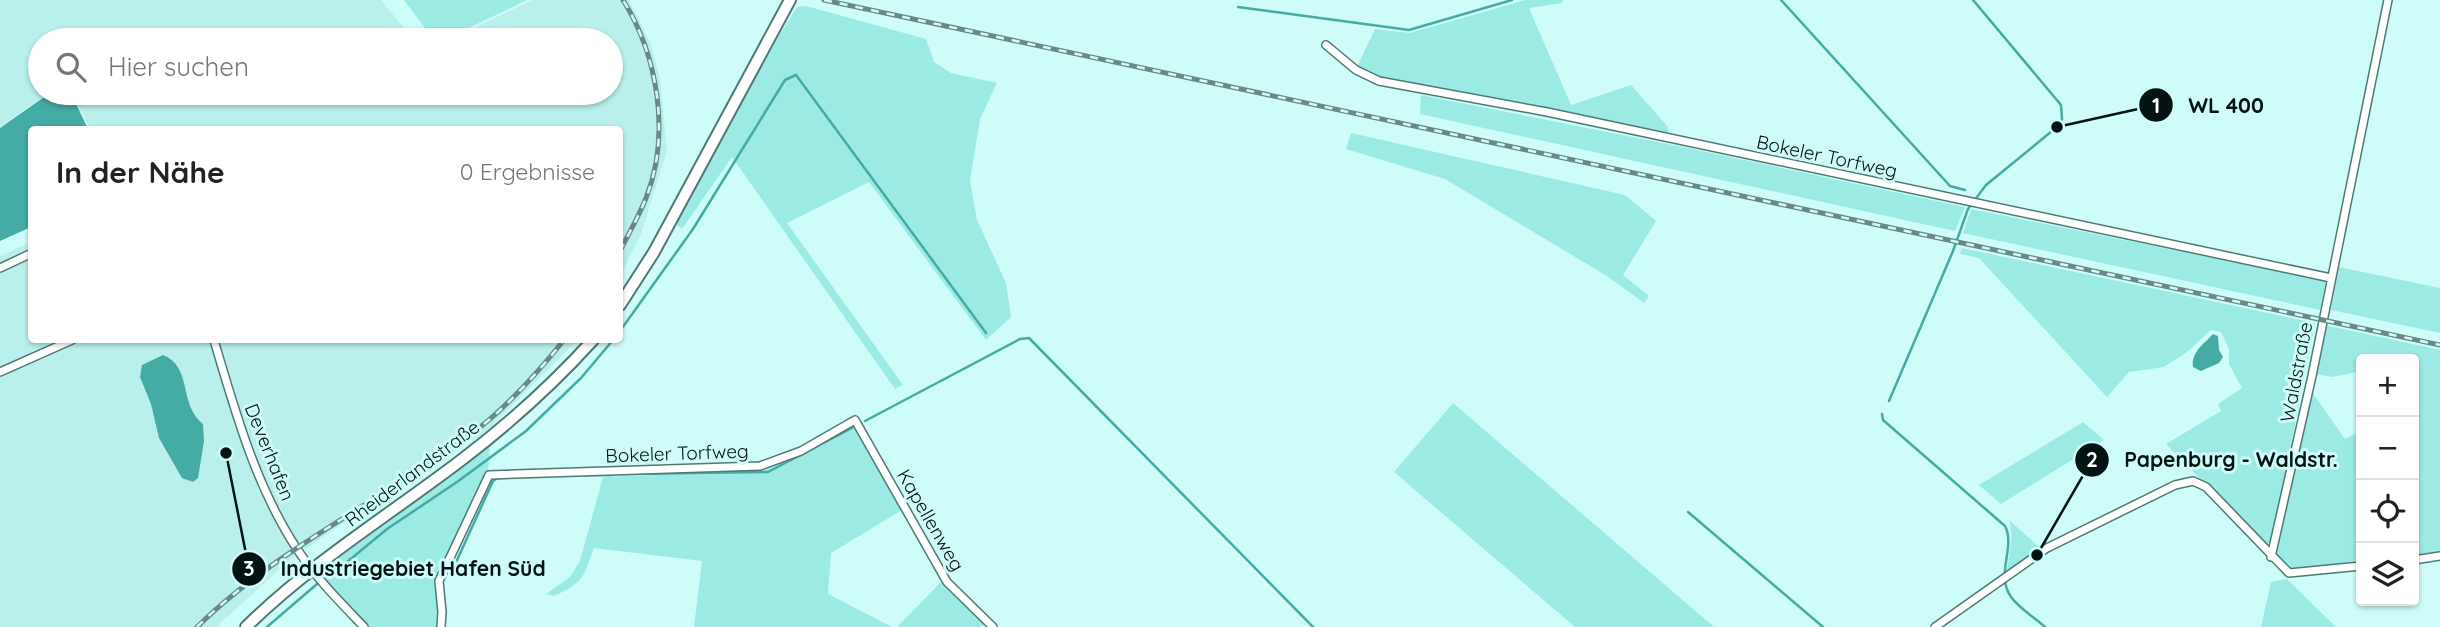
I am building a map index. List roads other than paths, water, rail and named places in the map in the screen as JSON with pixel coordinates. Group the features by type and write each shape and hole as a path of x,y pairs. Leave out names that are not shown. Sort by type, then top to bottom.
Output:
{"main road":[{"path":"623,300 654,252 789,1"},
{"name":"Rheiderlandstraße","path":"246,627 280,594 312,569 507,424 550,386 590,343"}],"street":[{"name":"Waldstraße","path":"2271,557 2312,376 2388,0"},
{"name":"Bokeler Torfweg","path":"1326,45 1356,70 1379,81 1547,113 2330,278"},
{"path":"0,268 28,255"},
{"path":"0,372 65,343"},
{"name":"Deverhafen","path":"215,343 259,475 281,522 312,569"},
{"name":"Bokeler Torfweg","path":"441,627 439,581 489,475 760,466 801,451 855,420"},
{"name":"Kapellenweg","path":"855,420 947,582 993,627"},
{"path":"1935,627 2059,542 2175,485 2193,481 2206,487 2289,573 2356,566"},
{"path":"2419,559 2440,556"},
{"path":"312,569 364,627"}],"waterway":[{"path":"1238,7 1409,30 1512,0"},
{"path":"1781,0 1950,186 1965,190"},
{"path":"1889,401 1953,251 1968,209 1986,185 2057,127 2062,119 2061,105 1973,0"},
{"path":"623,327 693,229 785,80 796,75 986,333"},
{"path":"865,421 1020,339 1029,338 1313,627"},
{"path":"335,572 387,529 526,431 581,378 610,343"},
{"path":"1882,414 1883,420 2005,526 2008,534 2005,570 2007,588 2018,605 2045,627"},
{"path":"622,474 768,472 852,428"},
{"path":"581,475 611,475"},
{"path":"453,569 493,481 498,478"},
{"path":"1688,512 1823,627"},
{"path":"267,627 317,584"}],"railway":[{"path":"623,0 645,46 657,96 659,122 654,174 643,205 623,245"},
{"path":"824,0 2440,345"},
{"path":"197,627 229,598 298,547 409,477 479,428 524,386 562,343"}],"place":[{"name":"WL 400","path":"2057,127"},
{"name":"Industriegebiet Hafen Süd","path":"226,453"},
{"name":"Papenburg - Waldstr.","path":"2037,555"}]}
